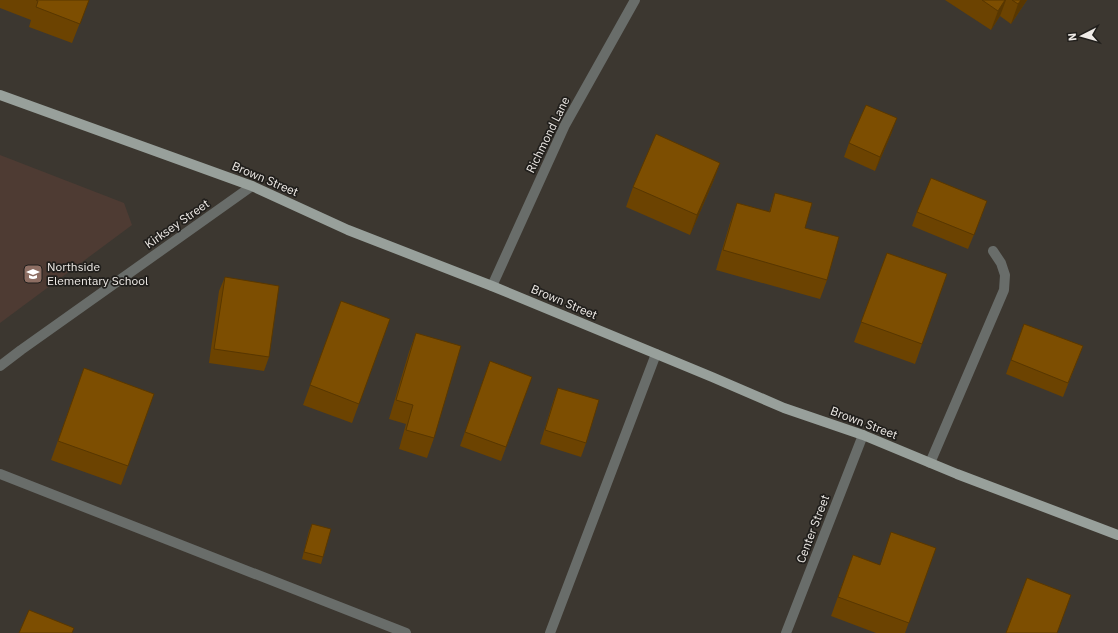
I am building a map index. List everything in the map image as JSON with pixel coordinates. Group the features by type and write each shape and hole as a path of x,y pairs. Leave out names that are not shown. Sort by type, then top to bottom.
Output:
{"main road":[{"name":"Brown Street","path":"0,95 252,186 348,230 492,286 784,408 863,435 957,474 1118,535"}],"street":[{"name":"Richmond Lane","path":"492,286 565,125 635,0"},
{"name":"Kirksey Street","path":"0,366 252,186"},
{"path":"930,463 1004,290 1005,276 1001,263 993,251"},
{"path":"550,633 656,354"},
{"name":"Center Street","path":"786,633 863,435"},
{"path":"0,474 406,633"}],"shaded area":[{"name":"Northside Elementary School","path":"0,155 124,203 132,225 0,323"}],"building":[{"path":"36,0 89,0 80,24 36,7 38,1"},
{"path":"982,0 1005,0 998,11"},
{"path":"1012,0 1021,0 1018,4"},
{"path":"866,105 897,118 880,157 849,143"},
{"path":"656,134 720,163 697,215 633,187"},
{"path":"931,178 987,201 974,235 917,212"},
{"path":"775,193 812,203 805,228 839,237 827,280 723,250 737,203 770,212"},
{"path":"887,253 947,274 922,344 861,322"},
{"path":"225,277 279,286 269,357 214,349"},
{"path":"341,301 390,319 359,404 310,385"},
{"path":"1024,324 1083,346 1068,383 1011,360"},
{"path":"416,333 461,346 434,438 406,430 413,405 396,400"},
{"path":"490,361 532,377 506,447 465,432"},
{"path":"84,368 154,394 128,466 58,441"},
{"path":"558,388 599,400 586,443 545,430"},
{"path":"312,524 331,529 323,557 304,552"},
{"path":"891,532 936,548 909,623 838,597 853,555 880,565"},
{"path":"1027,578 1071,595 1057,633 1006,633"},
{"path":"29,610 74,628 72,633 19,633"}],"place":[{"name":"Northside Elementary School","path":"33,274"}]}
